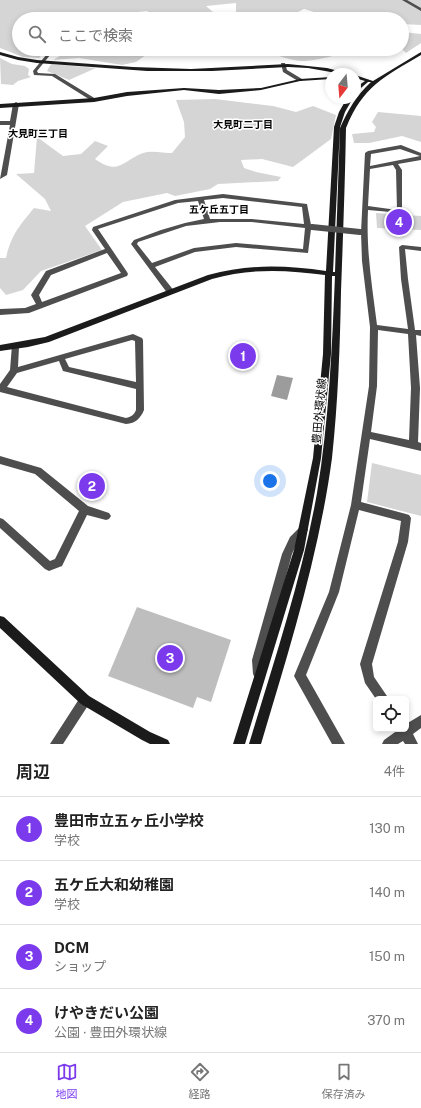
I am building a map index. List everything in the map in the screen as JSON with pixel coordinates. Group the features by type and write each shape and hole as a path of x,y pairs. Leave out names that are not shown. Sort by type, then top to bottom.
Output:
{"street":[{"path":"404,0 421,10"},
{"path":"361,87 421,49"},
{"path":"0,53 41,61 172,70 283,64 325,68"},
{"path":"361,78 371,81 421,53"},
{"path":"46,56 41,61 36,74 53,76 94,100"},
{"path":"283,64 285,71 300,80"},
{"path":"0,106 94,100 128,94 184,89 219,92 261,89 300,80 325,78"},
{"name":"豊田外環状線","path":"239,744 260,678 258,660 283,567 293,540 303,530 317,458 323,407 334,274 343,128 354,102 371,81"},
{"path":"0,177 4,175 7,168 8,150 16,104"},
{"name":"豊田外環状線","path":"255,744 291,623 309,553 327,459 333,407 337,127 347,104"},
{"path":"0,123 12,123"},
{"path":"339,744 300,676 334,592 356,505 373,386 374,327 362,232 366,208 368,153 401,147 421,155"},
{"path":"0,150 8,150"},
{"path":"368,168 421,158"},
{"path":"366,208 400,212 399,170 394,163"},
{"path":"0,312 26,311 125,274 95,230 96,228 177,201 223,196 305,204 310,227 307,250 305,252 236,245 194,250 151,266"},
{"path":"201,199 208,221"},
{"path":"171,292 134,242 183,225 208,221 239,220 362,232"},
{"path":"366,434 417,446 417,332 402,270 402,247 421,249"},
{"path":"40,305 34,295 48,273 109,250"},
{"path":"0,348 14,347 46,340 219,274 243,269 276,267 334,274"},
{"path":"374,327 417,332"},
{"path":"133,337 137,338 138,414 135,418 126,421 0,389 14,372 61,358 133,337"},
{"path":"14,347 14,372"},
{"path":"61,358 66,369 138,386"},
{"path":"0,460 38,471 85,510 106,516"},
{"path":"356,505 406,518 403,542 366,664 369,679 380,696"},
{"path":"0,522 49,566 58,563 85,510"},
{"path":"0,621 85,700 146,736 164,744"},
{"path":"56,744 85,700"},
{"path":"409,728 421,721"},
{"path":"388,744 403,732"},
{"path":"405,732 412,744"}],"shaded area":[{"path":"0,0 421,0 421,25 409,24 409,12 313,12 304,9 298,12 236,12 236,3 206,6 213,12 12,12 12,53 0,48"},
{"path":"409,33 421,34 421,43 409,51"},
{"path":"20,56 41,56 39,58"},
{"path":"60,56 145,56 136,62 122,65 79,58 53,60"},
{"path":"279,56 332,56 303,61"},
{"path":"0,58 12,64 25,66 29,69 28,75 31,77 18,81 13,85 1,84"},
{"path":"51,64 96,68 69,80 47,71"},
{"path":"215,99 273,106 296,112 313,106 336,115 331,139 293,167 262,159 241,160 244,168 281,177 278,181 218,184 210,189 175,196 167,193 123,202 85,226 102,250 41,271 23,290 6,295 0,288 0,258 6,258 13,237 20,225 34,208 51,211 45,199 16,174 34,173 37,137 63,156 81,154 95,141 108,146 95,159 103,164 115,167 146,152 172,153 185,137 184,122 176,100"},
{"path":"378,112 421,116 421,142 402,136 369,143 354,143 352,134 374,132 376,127 372,122"},
{"path":"376,213 421,216 421,230 377,228"},
{"path":"277,375 293,378 287,400 271,396"},
{"path":"372,463 421,475 421,516 367,502"}],"building":[{"path":"137,607 231,640 211,702 197,697 193,708 108,676"}],"place":[{"name":"けやきだい公園","path":"399,222"},
{"name":"豊田市立五ヶ丘小学校","path":"243,356"},
{"name":"五ケ丘大和幼稚園","path":"92,486"},
{"name":"DCM","path":"170,658"}],"district":[{"name":"大見町二丁目","path":"243,124"},
{"name":"大見町三丁目","path":"38,133"},
{"name":"五ケ丘五丁目","path":"219,209"}]}
